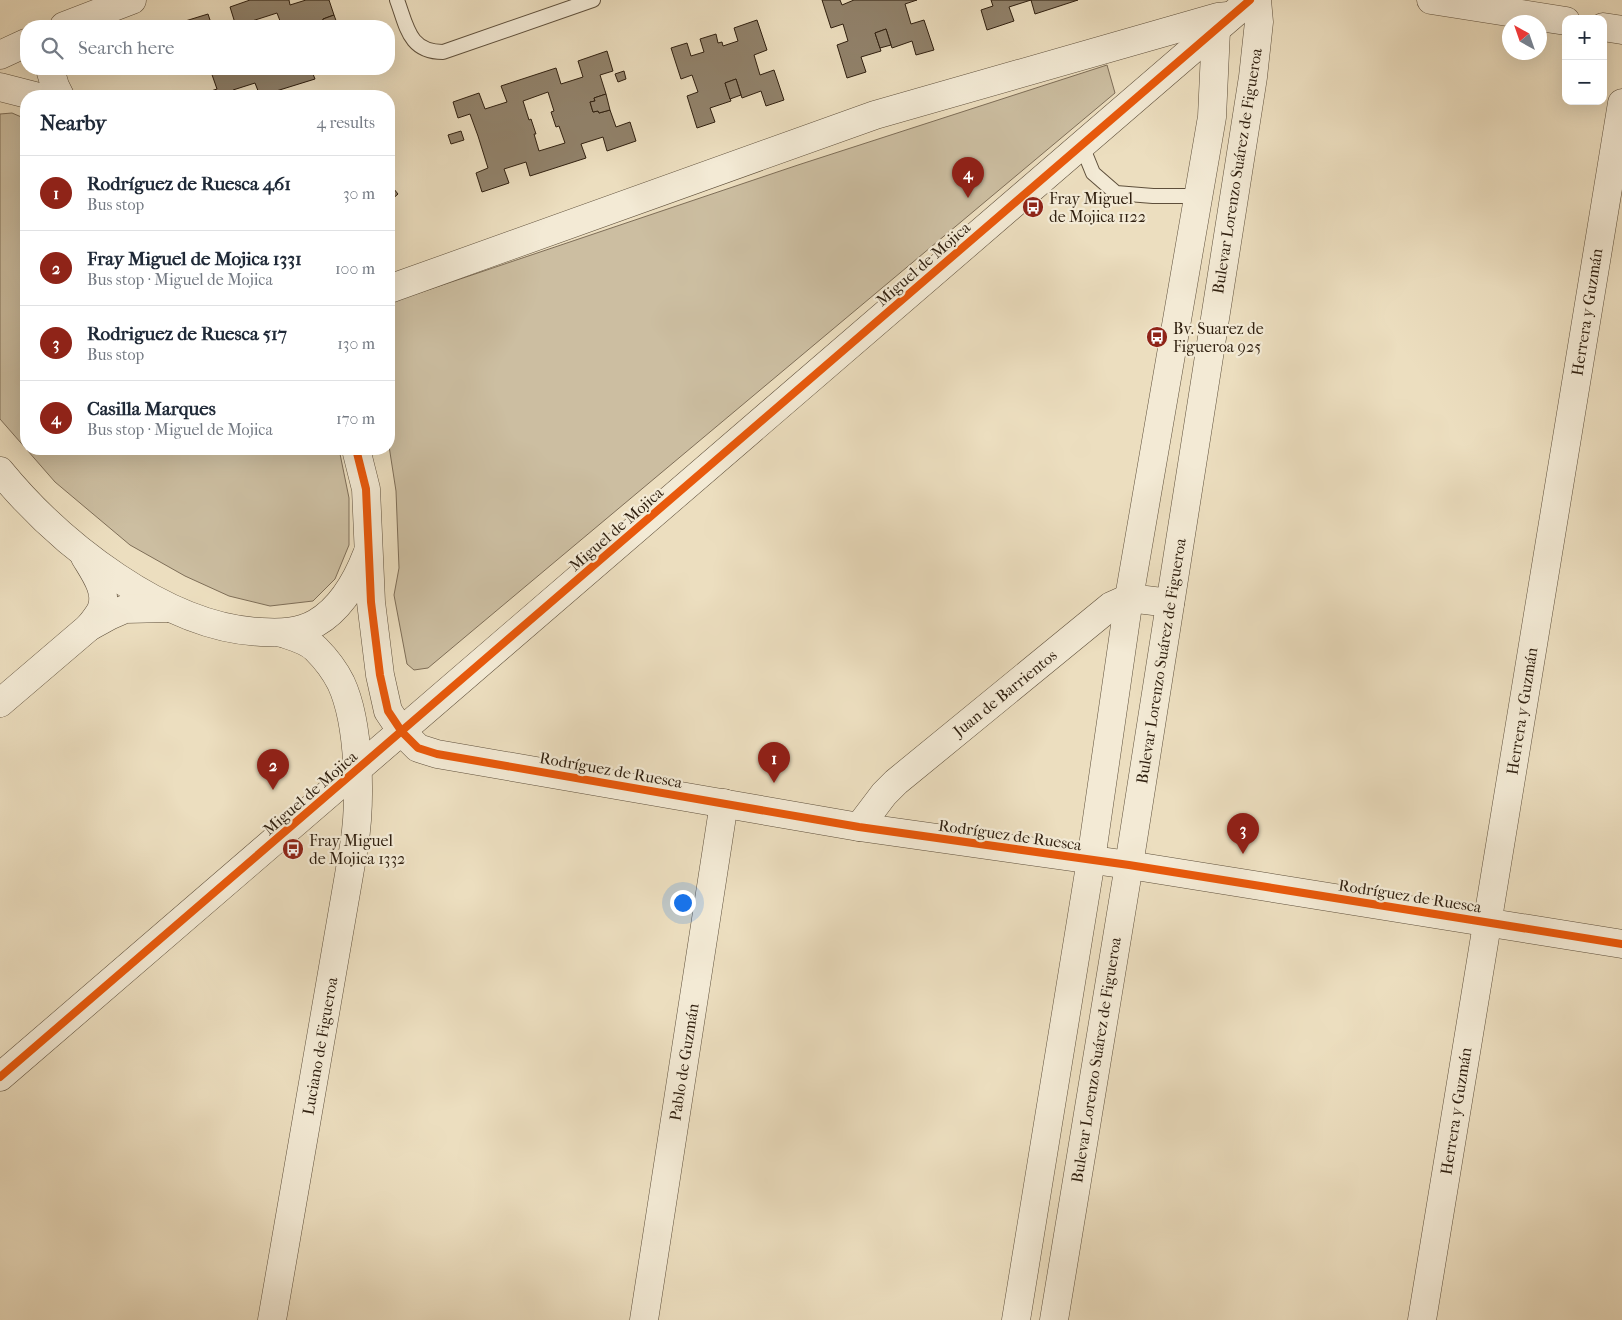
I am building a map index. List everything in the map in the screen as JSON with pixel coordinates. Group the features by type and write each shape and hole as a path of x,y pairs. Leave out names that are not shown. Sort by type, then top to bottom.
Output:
{"street":[{"path":"80,20 132,0"},
{"name":"Bulevar Lorenzo Suárez de Figueroa","path":"1054,1320 1129,865 1253,77 1259,22 1256,0"},
{"path":"1432,0 1562,20"},
{"path":"395,287 875,115 1218,17 1233,15"},
{"name":"Bulevar Lorenzo Suárez de Figueroa","path":"1016,1320 1091,860 1128,598 1212,117 1233,15"},
{"name":"Miguel de Mojica","path":"0,1077 1233,15"},
{"path":"1607,28 1622,30"},
{"path":"0,55 20,46"},
{"path":"52,75 57,90"},
{"path":"0,87 20,92"},
{"name":"Herrera y Guzmán","path":"1422,1320 1622,103"},
{"name":"Rodríguez de Ruesca","path":"358,455 366,489 371,602 380,675 388,711 402,732 418,748 437,754 859,827 1129,865 1622,944"},
{"path":"1,474 46,519 120,580 153,599 201,621 242,631 282,633 299,630 317,623 335,607 351,588 359,575 369,549"},
{"path":"80,548 97,576 102,593 101,609 89,627"},
{"path":"1128,598 1170,603"},
{"name":"Juan de Barrientos","path":"859,827 884,794 896,782 1111,606 1128,598"},
{"path":"0,703 89,627 125,609 172,608"},
{"name":"Luciano de Figueroa","path":"272,1320 354,846 359,794 350,710 341,684 328,663 315,648 301,639 282,633"},
{"name":"Pablo de Guzmán","path":"644,1320 724,803"}],"lane":[{"path":"398,0 411,38 425,50 434,52 443,52 593,0"},
{"path":"1082,146 1093,173 1116,193 1153,196 1198,196"}],"shaded area":[{"path":"1107,65 1115,93 428,668 414,670 407,664 394,595 399,568 396,491 390,455 395,455 395,301 798,165"},
{"path":"12,113 20,116 20,442 0,419 0,114"},
{"path":"31,455 340,455 349,498 349,545 335,579 313,601 270,606 229,596 185,576 130,545 55,482"}],"building":[{"path":"250,0 289,0 290,5 306,0 329,0 334,15 323,20 280,20 277,13 255,20 234,20 230,7"},
{"path":"822,0 840,0 842,5 854,0 917,0 905,4 911,24 924,20 934,50 916,55 912,41 892,48 886,29 875,33 881,51 861,57 866,72 847,78 837,45 848,41 843,24 831,28"},
{"path":"991,0 1031,0 1009,7 1014,21 987,30 981,10 993,6"},
{"path":"1031,0 1078,0 1035,14"},
{"path":"208,14 210,20 188,20"},
{"path":"334,15 336,20 323,20"},
{"path":"757,20 767,50 754,55 760,75 774,70 784,100 766,106 761,91 742,98 736,79 725,83 731,101 710,108 715,122 697,128 687,96 698,92 692,75 681,79 671,48 687,43 691,56 704,52 700,39 716,34 718,43 722,42 723,46 738,41 734,28"},
{"path":"886,29 891,45 880,48 875,33"},
{"path":"607,51 613,71 600,75 606,94 594,98 595,101 590,102 593,112 598,111 599,113 610,110 616,127 630,122 636,141 607,151 603,137 581,144 586,158 530,176 526,162 504,169 509,183 482,192 476,173 488,168 478,136 470,114 458,118 453,102 479,93 485,109 507,102 501,86 556,68 561,84 583,77 578,61","holes":["548,92 554,111 551,112 556,127 559,126 565,143 539,151 534,134 536,134 523,101"]},
{"path":"624,71 626,79 618,82 615,74"},
{"path":"212,75 313,75 315,79 279,90 258,90 255,83 233,90 214,90 217,89"},
{"path":"736,79 741,95 730,99 725,83"},
{"path":"606,94 610,110 599,113 598,111 593,112 590,102 595,101 594,98"},
{"path":"461,131 464,140 451,144 448,135"}],"cycle path":[{"path":"0,1077 1250,0"},
{"path":"358,455 366,489 371,602 380,675 388,711 402,732 418,748 437,754 859,827 1129,865 1622,944"}],"place":[{"name":"Casilla Marques","path":"968,198"},
{"name":"Fray Miguel de Mojica 1122","path":"1033,207"},
{"name":"Bv. Suarez de Figueroa 925","path":"1157,337"},
{"name":"Rodríguez de Ruesca 461","path":"774,783"},
{"name":"Fray Miguel de Mojica 1331","path":"273,790"},
{"name":"Fray Miguel de Mojica 1332","path":"293,849"},
{"name":"Rodriguez de Ruesca 517","path":"1243,854"}]}
